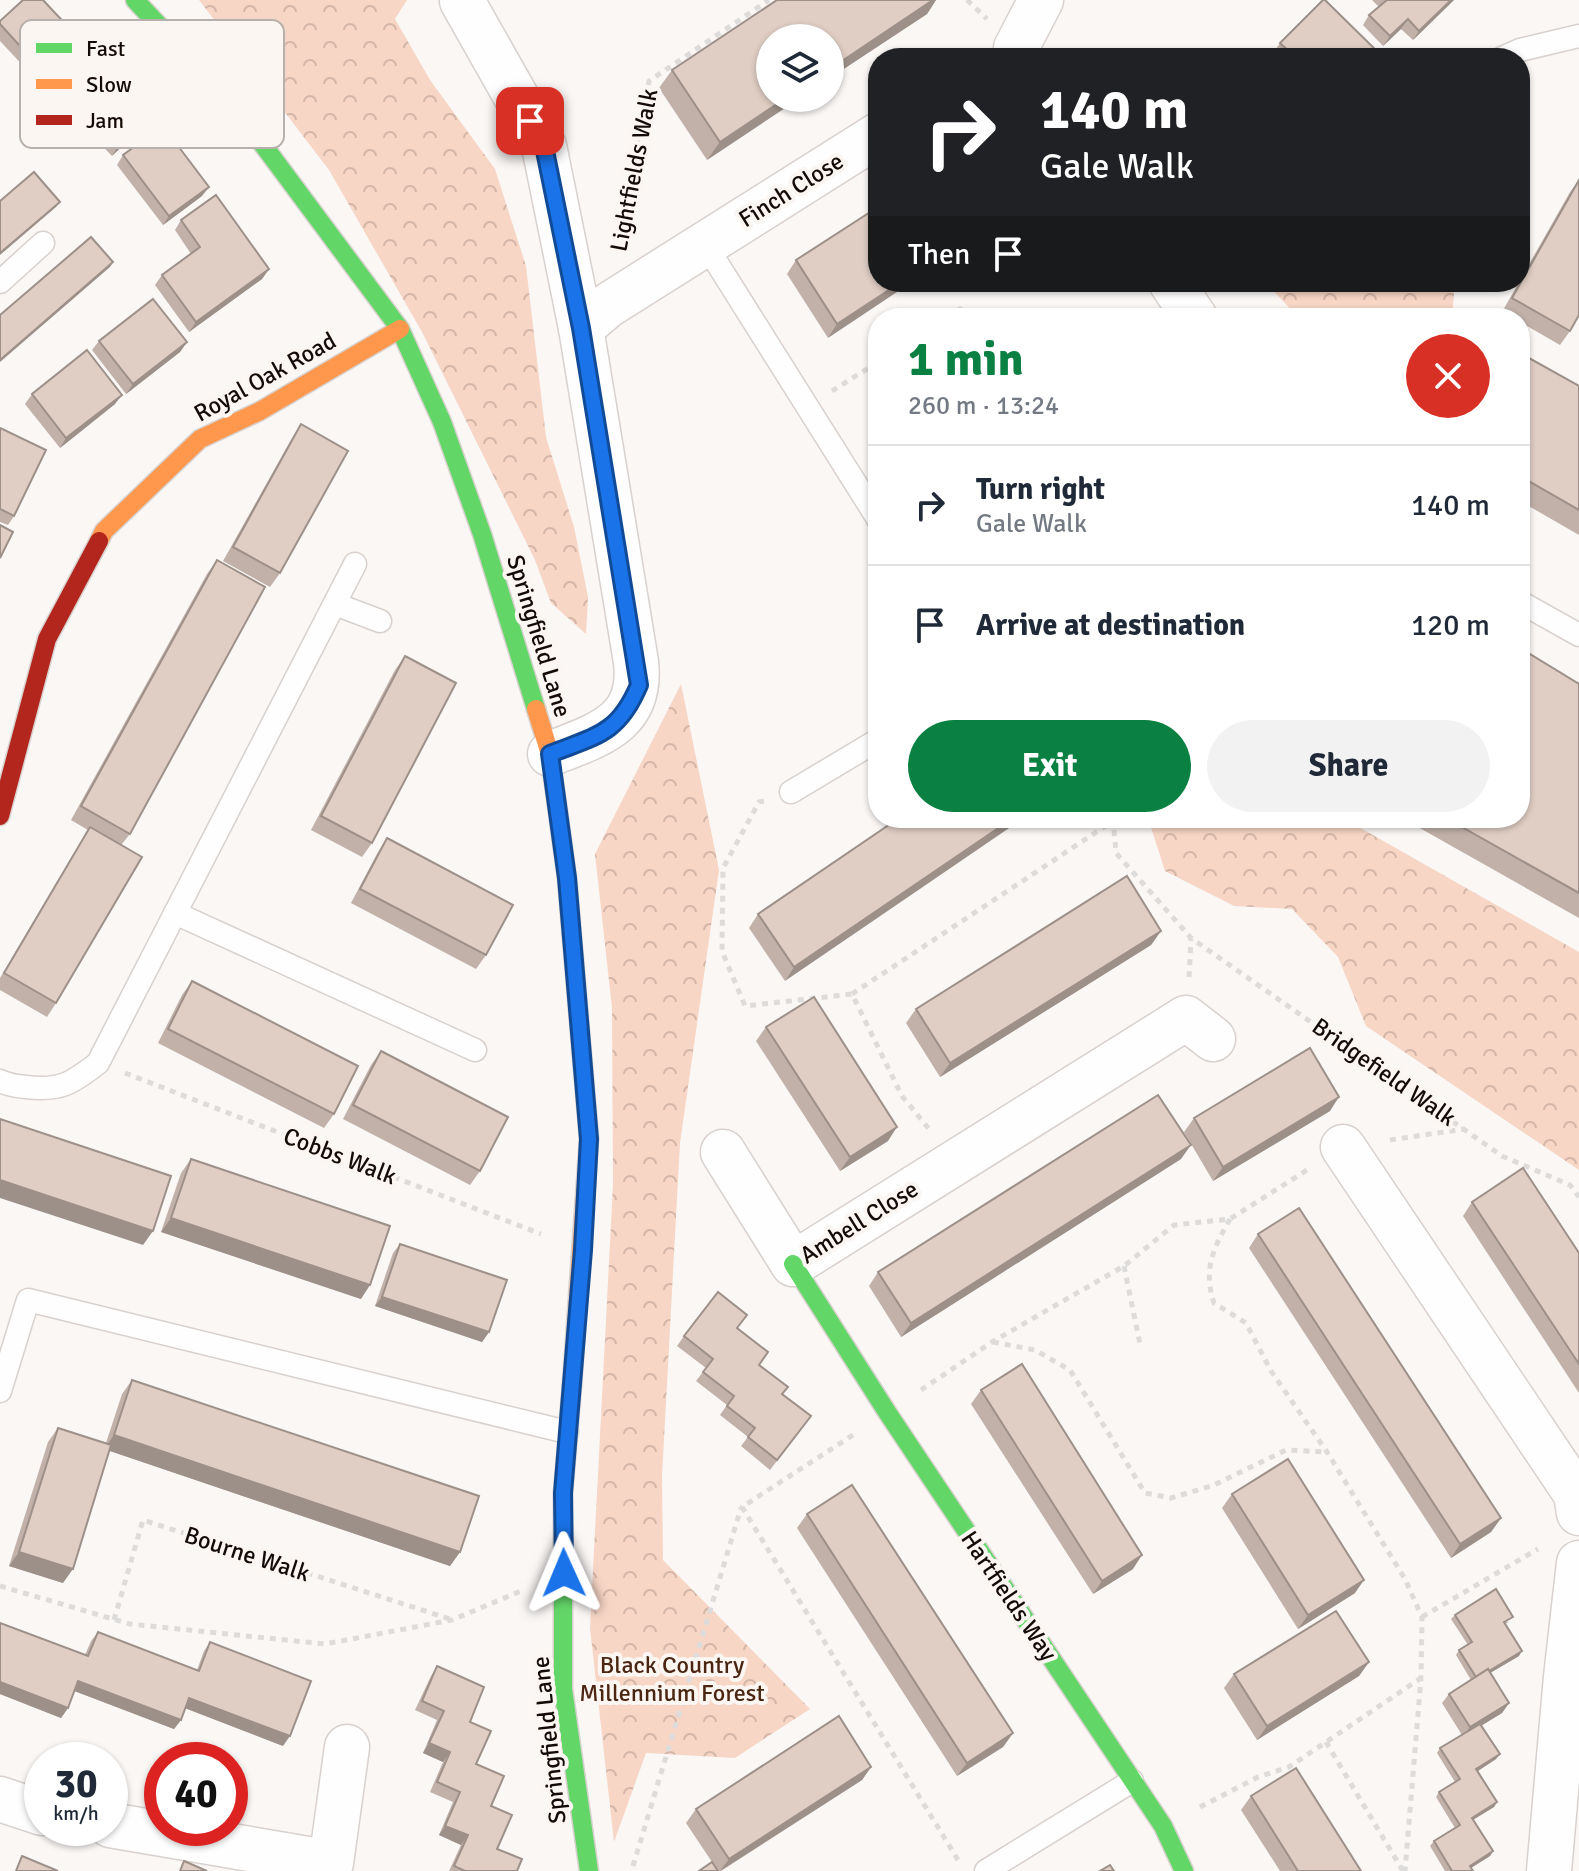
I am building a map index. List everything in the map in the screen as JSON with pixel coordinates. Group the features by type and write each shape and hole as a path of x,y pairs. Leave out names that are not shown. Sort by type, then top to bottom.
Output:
{"street":[{"name":"Springfield Lane","path":"135,0 154,20"},
{"path":"1017,48 1041,0"},
{"path":"462,1 544,146 594,317 639,685 631,703 608,732 550,754"},
{"name":"Finch Close","path":"594,317 868,141"},
{"name":"Springfield Lane","path":"265,148 400,329 442,422 482,534 550,754 567,878 589,1139 563,1493 563,1689 589,1871"},
{"name":"Royal Oak Road","path":"0,816 47,639 104,531 200,439 260,411 400,329"},
{"name":"Ambell Close","path":"723,1152 793,1264 1186,1018 1213,1039"},
{"path":"1343,1147 1576,1494 1579,1513"},
{"name":"Hartfields Way","path":"793,1264 887,1412 1163,1826 1184,1871"},
{"path":"1549,1871 1572,1674 1559,1555"},
{"path":"128,1828 331,1863 347,1747"},
{"path":"0,1799 24,1807"}],"lane":[{"path":"1528,48 1579,36"},
{"path":"0,282 43,243"},
{"path":"705,244 868,503"},
{"path":"0,1081 7,1085 50,1090 74,1082 98,1063 355,564"},
{"path":"335,604 380,621"},
{"path":"1530,608 1579,635"},
{"path":"791,792 868,746"},
{"path":"175,913 475,1050"},
{"path":"0,1391 28,1300 567,1432"},
{"path":"986,1871 1132,1781"}],"path":[{"name":"Lightfields Walk","path":"594,317 649,81 769,0"},
{"path":"807,407 868,368"},
{"path":"791,792 759,802 723,868 722,951 745,1006 852,994 1100,828"},
{"name":"Bridgefield Walk","path":"1114,828 1116,853 1191,938 1502,1156 1570,1185 1579,1197"},
{"path":"852,994 902,1096 956,1161"},
{"name":"Cobbs Walk","path":"98,1063 583,1250"},
{"path":"632,1871 742,1507 992,1342 1124,1266 1174,1225 1230,1219 1343,1147 1464,1129"},
{"path":"1230,1219 1213,1249 1207,1283 1214,1303 1246,1323 1271,1371 1327,1452 1405,1579 1422,1617 1421,1678 1404,1871"},
{"path":"1124,1266 1140,1344"},
{"path":"992,1342 1035,1350 1070,1370 1145,1493 1171,1498 1185,1494 1214,1485 1286,1450 1327,1452"},
{"path":"742,1507 964,1871"},
{"name":"Bourne Walk","path":"114,1620 143,1520 452,1620"},
{"path":"1422,1617 1559,1555"},
{"path":"0,1586 114,1620 325,1644 452,1620 564,1573"},
{"path":"1163,1826 1258,1777 1289,1767 1421,1678"},
{"path":"1326,1742 1404,1871"}],"green space":[{"path":"199,0 407,0 395,19 430,80 495,169 526,266 546,437 574,527 588,597 586,634 551,603 535,560 422,332 329,170 284,111 284,20 214,20"},
{"path":"1274,292 1454,292 1453,308 1290,308"},
{"name":"Black Country Millennium Forest","path":"681,684 719,870 680,1143 662,1476 663,1560 810,1709 735,1758 646,1753 614,1842 590,1628 613,1185 612,1008 595,854"},
{"path":"1151,828 1361,828 1579,952 1579,1170 1366,1026 1338,957 1292,909 1234,906 1165,871"}],"building":[{"path":"23,0 43,0 62,20 20,20 20,46 0,21"},
{"path":"777,0 933,0 844,60 844,24 756,24 756,112 765,112 720,142 672,70"},
{"path":"1325,0 1374,48 1285,48 1280,43"},
{"path":"1387,0 1451,0 1419,31 1408,19 1390,36 1369,15"},
{"path":"133,148 180,148 209,187 169,216 123,155"},
{"path":"34,172 60,202 0,253 0,201"},
{"path":"1579,180 1579,315 1570,331 1512,298 1515,292 1530,292 1530,266"},
{"path":"216,195 269,269 196,322 162,275 200,247 181,220"},
{"path":"868,213 868,292 886,292 837,324 796,260"},
{"path":"91,237 113,262 0,360 0,315"},
{"path":"153,299 187,342 133,384 99,341"},
{"path":"87,350 122,395 66,438 32,394"},
{"path":"1530,359 1579,386 1579,510 1530,482"},
{"path":"301,424 348,451 280,573 233,547"},
{"path":"0,428 46,450 14,516 0,509"},
{"path":"0,525 13,532 0,558"},
{"path":"217,560 265,587 130,834 81,806"},
{"path":"1530,654 1579,684 1579,893 1464,828 1530,828"},
{"path":"405,656 456,683 372,843 321,816"},
{"path":"90,827 142,857 56,1003 4,973"},
{"path":"884,828 998,828 794,967 758,914"},
{"path":"387,838 513,905 486,955 360,889"},
{"path":"1127,876 1161,931 950,1063 916,1009"},
{"path":"192,981 358,1066 334,1114 168,1029"},
{"path":"814,997 897,1127 850,1157 766,1027"},
{"path":"1310,1048 1339,1097 1223,1167 1194,1118"},
{"path":"381,1051 508,1117 480,1171 353,1105"},
{"path":"1158,1095 1191,1145 911,1323 878,1272"},
{"path":"0,1119 171,1176 153,1231 0,1180"},
{"path":"191,1159 390,1226 370,1285 171,1218"},
{"path":"1523,1168 1579,1253 1579,1364 1472,1202"},
{"path":"1299,1208 1501,1518 1460,1544 1258,1234"},
{"path":"400,1244 507,1280 489,1332 382,1297"},
{"path":"718,1292 747,1315 737,1328 768,1352 759,1365 788,1387 782,1394 811,1416 777,1460 748,1437 755,1428 727,1406 734,1396 703,1372 713,1359 684,1336"},
{"path":"1022,1364 1142,1555 1102,1581 981,1390"},
{"path":"132,1380 479,1496 460,1552 114,1435"},
{"path":"58,1428 111,1445 73,1569 19,1552"},
{"path":"1288,1459 1364,1580 1308,1615 1232,1494"},
{"path":"852,1485 1013,1733 967,1763 807,1514"},
{"path":"1496,1589 1513,1617 1504,1622 1522,1651 1476,1677 1459,1650 1472,1642 1455,1615"},
{"path":"1336,1611 1369,1662 1267,1726 1234,1674"},
{"path":"0,1623 88,1656 98,1632 199,1671 210,1642 311,1681 290,1736 189,1698 181,1720 78,1681 68,1708 0,1682"},
{"path":"437,1666 484,1687 470,1722 491,1731 476,1764 504,1776 491,1806 512,1815 497,1849 522,1859 517,1871 465,1871 454,1866 468,1835 445,1826 460,1792 437,1782 450,1752 429,1743 444,1711 422,1701"},
{"path":"1488,1669 1509,1703 1470,1727 1449,1694"},
{"path":"839,1716 871,1767 729,1859 696,1809"},
{"path":"1480,1724 1500,1754 1476,1769 1497,1802 1472,1818 1493,1851 1470,1866 1473,1871 1452,1871 1434,1841 1460,1825 1439,1792 1460,1779 1440,1748"},
{"path":"1296,1768 1361,1871 1298,1871 1251,1796"},
{"path":"22,1856 58,1871 16,1871"},
{"path":"184,1861 207,1871 180,1871"},
{"path":"712,1862 718,1871 699,1871"},
{"path":"1110,1865 1114,1871 1100,1871"}],"traffic: fast":[{"path":"135,0 154,20"},
{"path":"265,148 400,329 442,422 482,534 536,709"},
{"path":"793,1264 887,1412 1163,1826 1184,1871"},
{"path":"572,1385 563,1493 563,1689 589,1871"}],"traffic: slow":[{"path":"99,541 104,531 200,439 260,411 400,329"},
{"path":"536,709 550,754 567,878 589,1139 572,1385"}],"traffic: jam":[{"path":"0,816 47,639 99,541"}],"route":[{"path":"530,121 544,146 581,328 639,685 631,703 608,732 550,754 567,878 589,1139 563,1493 564,1573"}]}
